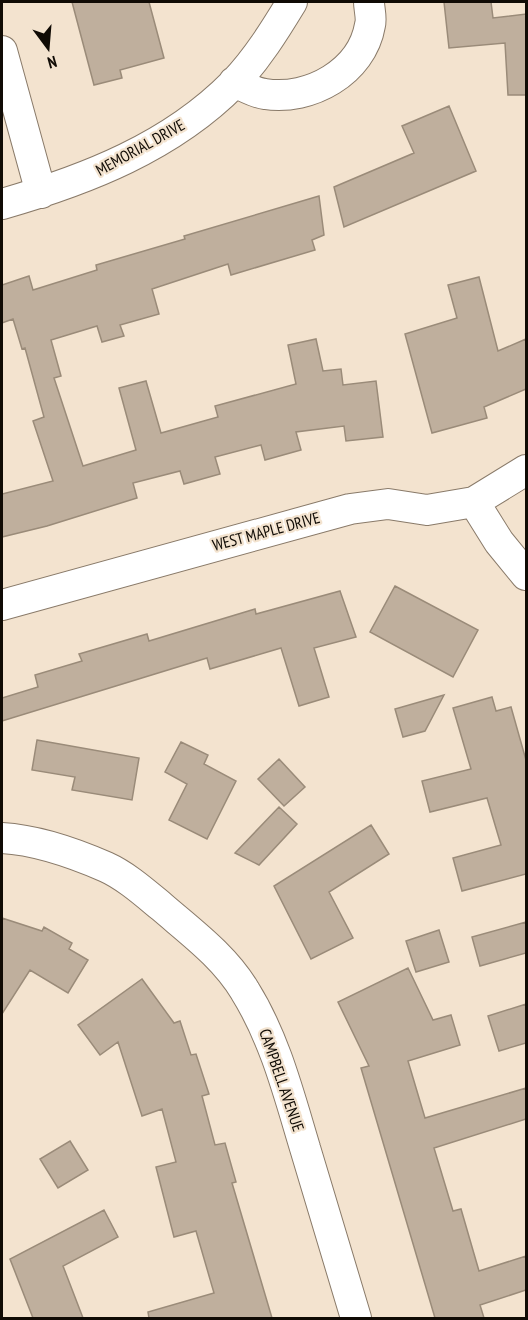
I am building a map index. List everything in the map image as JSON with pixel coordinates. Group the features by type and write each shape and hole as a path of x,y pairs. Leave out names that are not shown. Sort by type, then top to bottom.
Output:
{"street":[{"name":"MEMORIAL DRIVE","path":"2,204 99,172 153,144 201,112 234,82 271,36 292,2"},
{"path":"234,82 264,94 298,93 327,84 358,57 370,24 369,2"},
{"path":"2,51 41,193"},
{"name":"WEST MAPLE DRIVE","path":"2,605 350,508 388,504 427,510 474,502 526,470"},
{"path":"474,502 499,542 526,575"},
{"name":"CAMPBELL AVENUE","path":"2,838 20,839 66,852 108,868 145,893 182,924 221,959 245,990 269,1039 288,1092 356,1318"}],"building":[{"path":"72,2 149,2 164,58 120,70 122,78 94,85"},
{"path":"444,2 491,2 493,18 526,14 526,95 508,95 505,43 449,48"},
{"path":"449,106 476,171 344,227 334,187 414,153 402,126"},
{"path":"319,196 324,235 312,240 315,250 231,275 228,264 152,289 159,314 120,325 124,336 102,342 97,326 51,340 61,376 54,378 83,466 136,450 119,388 146,381 161,433 218,417 215,406 296,384 288,345 316,339 323,371 341,369 343,385 376,381 383,437 346,441 344,426 296,432 301,450 265,460 261,445 215,457 220,474 184,484 180,471 133,483 137,498 47,526 2,537 2,494 53,481 33,421 44,417 25,348 22,349 13,319 2,323 2,285 29,276 33,290 97,270 96,265 185,239 184,236"},
{"path":"479,277 498,351 526,339 526,389 484,407 487,418 432,433 405,334 457,318 448,285"},
{"path":"395,586 478,630 453,677 370,632"},
{"path":"340,591 356,637 314,648 329,697 299,706 281,648 210,669 207,658 2,721 2,698 38,687 35,675 82,661 79,654 147,634 149,641 255,609 256,614"},
{"path":"444,695 425,731 403,737 395,709"},
{"path":"492,697 496,711 511,707 526,760 526,874 462,891 453,858 501,845 487,798 430,812 422,781 471,769 453,708"},
{"path":"37,740 139,758 132,800 72,790 75,777 32,770"},
{"path":"181,742 208,755 204,764 236,781 207,839 169,820 187,784 165,772"},
{"path":"279,759 305,787 284,806 258,779"},
{"path":"279,807 297,824 259,865 235,853"},
{"path":"371,825 389,854 329,892 353,938 311,959 274,886"},
{"path":"2,918 42,931 44,927 72,943 69,949 88,960 68,993 30,970 2,1014"},
{"path":"526,922 526,953 480,966 472,937"},
{"path":"439,930 449,962 416,972 406,941"},
{"path":"408,968 433,1020 451,1015 460,1045 408,1061 425,1118 526,1088 526,1119 434,1148 453,1211 461,1209 479,1271 526,1256 526,1290 480,1305 484,1318 435,1318 361,1068 369,1066 338,1002"},
{"path":"142,979 174,1023 180,1021 191,1055 196,1054 209,1094 202,1096 215,1145 225,1143 236,1182 232,1183 272,1318 149,1318 148,1312 214,1293 196,1231 174,1237 156,1167 176,1162 162,1109 142,1116 118,1042 100,1055 78,1025"},
{"path":"526,1004 526,1043 499,1051 488,1016"},
{"path":"70,1141 88,1170 58,1188 40,1159"},
{"path":"104,1210 118,1237 63,1266 83,1318 33,1318 10,1259"}]}
